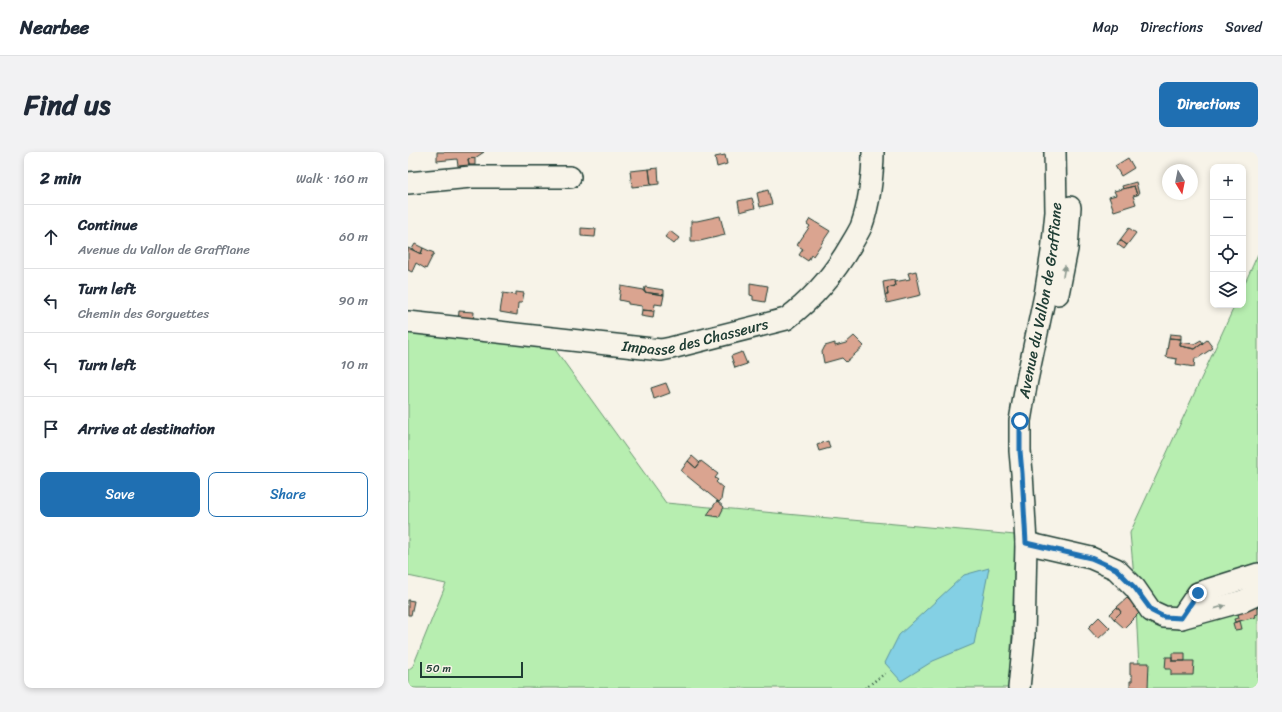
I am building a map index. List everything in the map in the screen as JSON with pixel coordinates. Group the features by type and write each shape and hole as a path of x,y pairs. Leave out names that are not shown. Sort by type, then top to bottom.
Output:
{"street":[{"name":"Impasse des Chasseurs","path":"408,322 661,350 786,319 830,278 861,227 872,178 873,152"},
{"name":"Avenue du Vallon de Graffiane","path":"1024,638 1026,543 1020,451 1020,421 1045,296 1052,252 1056,212 1055,152"},
{"name":"Avenue du Vallon de Graffiane","path":"1022,473 1030,412 1062,282 1067,249 1070,199 1068,152"},
{"path":"408,183 471,177 570,177"},
{"path":"1026,543 1091,558 1116,569 1135,588 1152,611 1164,617 1181,618 1243,600 1258,594"},
{"path":"1181,618 1198,593 1258,574"},
{"path":"1019,688 1024,638"},
{"path":"1024,638 1028,688"}],"path":[{"path":"865,688 886,672"}],"green space":[{"path":"1258,254 1258,688 1140,688 1135,588 1130,533 1234,308 1246,308 1246,280"},
{"path":"408,328 546,337 666,503 1015,535 1009,688 408,688 408,670 413,666 446,584 408,576"}],"water":[{"path":"989,568 974,644 933,661 901,681 885,663 899,635 964,575"}],"building":[{"path":"437,152 484,152 475,158 468,159 469,165 458,166 457,159 437,161"},
{"path":"725,155 727,164 717,167 715,157"},
{"path":"475,158 475,165 469,165 468,159"},
{"path":"1128,158 1134,168 1121,176 1115,166"},
{"path":"658,168 659,184 651,185 649,169"},
{"path":"649,169 651,185 632,187 630,171"},
{"path":"1136,182 1139,194 1137,195 1134,186 1123,189 1122,186"},
{"path":"1134,186 1137,195 1133,196 1136,204 1114,211 1109,197 1116,195 1114,191"},
{"path":"768,190 772,204 760,207 757,193"},
{"path":"752,198 755,208 740,212 738,201"},
{"path":"720,216 725,235 700,241 691,241 691,221"},
{"path":"810,219 830,231 808,261 799,255 803,249 797,245 810,226 807,224"},
{"path":"581,228 596,229 595,237 581,236"},
{"path":"1129,228 1136,233 1127,245 1120,240"},
{"path":"670,231 679,238 674,244 665,237"},
{"path":"1120,240 1127,245 1124,249 1117,244"},
{"path":"415,244 423,248 421,254 412,249"},
{"path":"408,248 421,254 423,248 434,253 426,269 416,263 412,272 408,270"},
{"path":"916,271 921,295 887,303 885,295 888,295 887,288 895,286 894,282 910,279 908,273"},
{"path":"894,280 895,286 887,288 888,295 885,295 883,282"},
{"path":"750,283 768,286 765,302 753,300 753,296 750,295"},
{"path":"621,286 664,295 662,305 655,304 654,311 642,310 642,306 628,304 628,302 619,300"},
{"path":"645,287 664,290 664,295 644,292"},
{"path":"516,292 524,293 522,303 518,303 517,315 500,312 503,293 516,295"},
{"path":"642,310 654,311 653,318 641,316"},
{"path":"459,311 474,312 473,324 458,323"},
{"path":"1170,334 1181,335 1181,339 1169,338"},
{"path":"854,336 864,346 846,362 842,358 824,363 822,352 825,346 835,343 835,346 846,343"},
{"path":"1169,338 1181,339 1180,346 1195,349 1207,340 1213,348 1198,358 1195,358 1194,367 1176,364 1177,359 1166,357"},
{"path":"1201,340 1203,343 1195,349 1180,346 1180,342 1194,344"},
{"path":"742,352 747,364 735,368 731,356"},
{"path":"666,383 670,393 654,399 651,388"},
{"path":"828,441 830,448 819,451 817,445"},
{"path":"692,456 700,463 696,468 688,461"},
{"path":"688,461 696,468 701,461 718,474 715,478 718,480 716,482 723,488 721,500 719,502 681,471"},
{"path":"717,501 724,507 719,517 707,515"},
{"path":"1136,597 1144,608 1124,628 1114,619 1121,612 1117,607 1127,598 1131,602"},
{"path":"408,600 414,601 411,615 408,615"},
{"path":"1258,604 1258,614 1255,615 1256,617 1235,622 1234,619 1239,618 1237,610"},
{"path":"1117,607 1121,612 1114,619 1110,614"},
{"path":"1099,617 1110,628 1098,639 1088,628"},
{"path":"1240,621 1242,629 1235,630 1233,623"},
{"path":"1172,653 1185,653 1185,661 1172,661"},
{"path":"1166,657 1172,657 1172,661 1194,661 1193,675 1171,675 1171,669 1165,669"},
{"path":"1130,663 1149,663 1148,688 1130,687 1132,675 1130,675"}],"route":[{"path":"1020,421 1020,451 1026,543 1091,558 1116,569 1135,588 1152,611 1164,617 1181,618 1198,593"}]}
